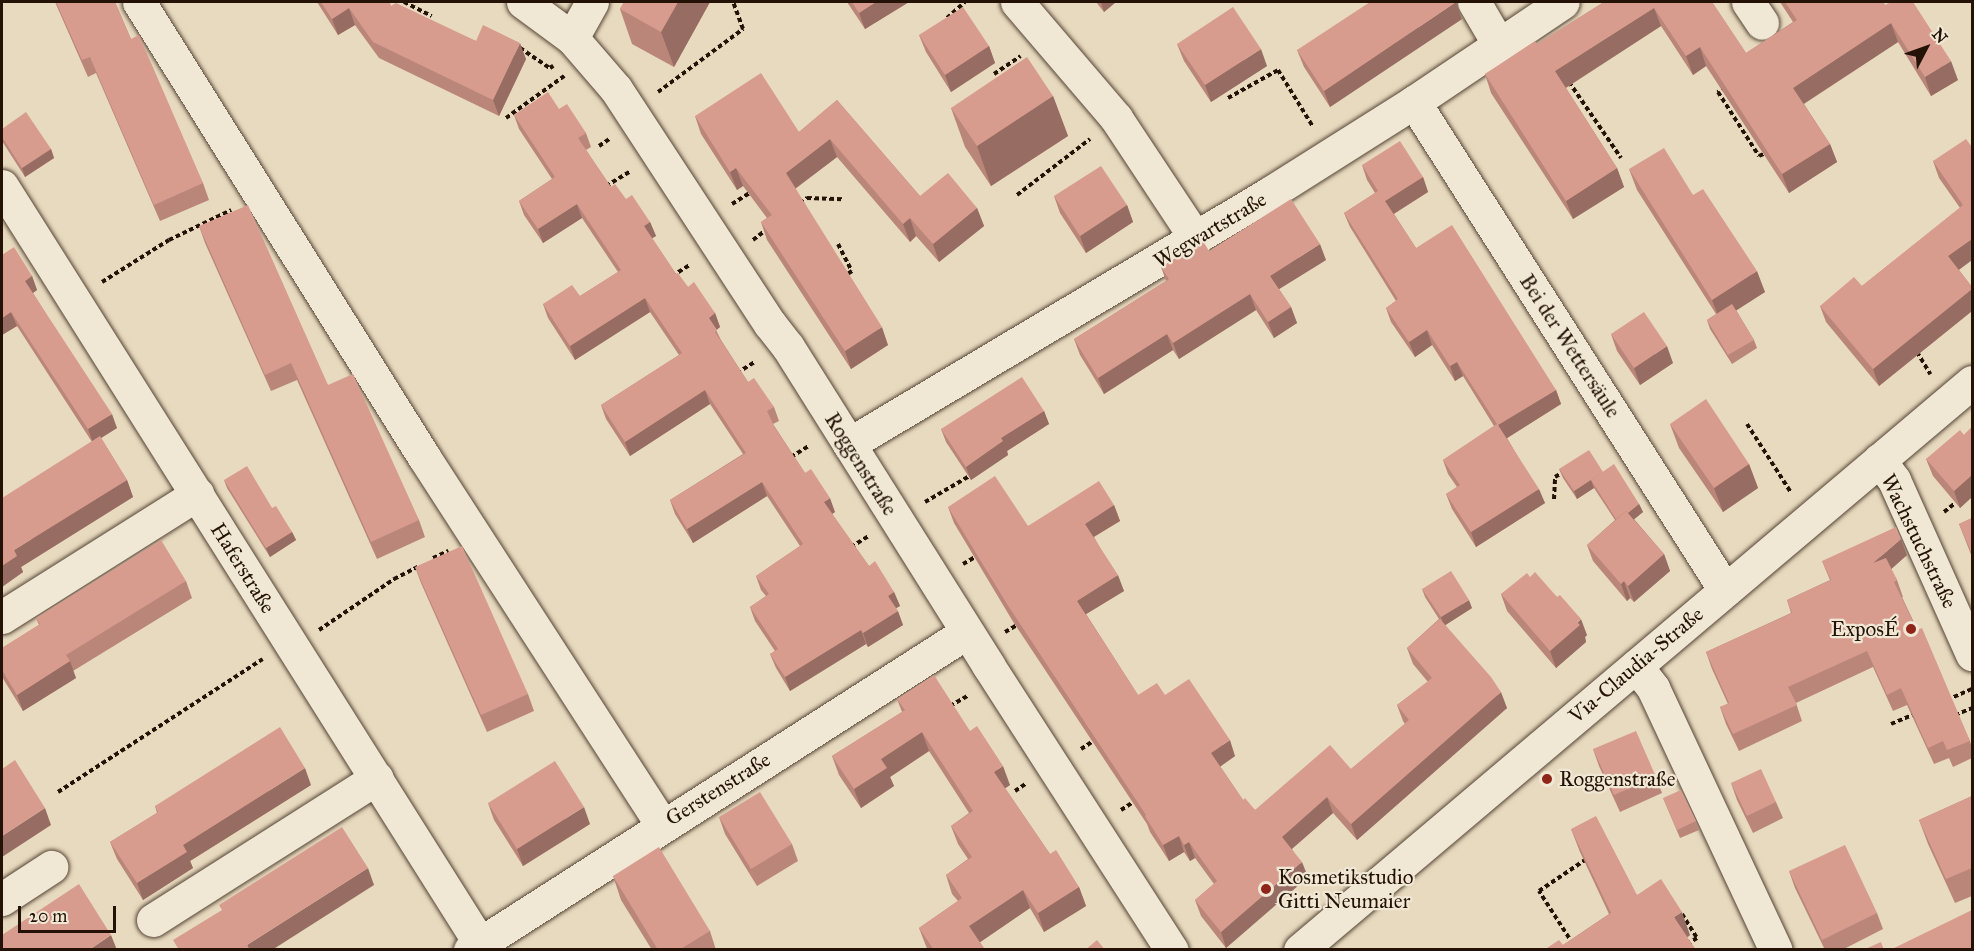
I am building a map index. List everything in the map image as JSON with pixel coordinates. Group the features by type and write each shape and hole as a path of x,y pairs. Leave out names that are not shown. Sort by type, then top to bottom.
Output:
{"street":[{"path":"139,2 476,537 662,825"},
{"name":"Roggenstraße","path":"523,2 581,47 616,89 844,436 972,641 1172,950"},
{"path":"581,47 592,2"},
{"path":"1017,2 1116,118 1196,239"},
{"path":"1474,2 1498,43"},
{"name":"Wegwartstraße","path":"844,436 1196,239 1414,102 1498,43 1563,2"},
{"name":"Bei der Wettersäule","path":"1414,102 1725,590"},
{"name":"Haferstraße","path":"6,205 74,301 197,494 376,778 478,947"},
{"name":"Via-Claudia-Straße","path":"1300,950 1960,392"},
{"name":"Wachstuchstraße","path":"1879,460 1894,480 1972,654"},
{"path":"2,617 197,494"},
{"name":"Gerstenstraße","path":"478,947 662,825 972,641"},
{"path":"1636,666 1653,688 1776,950"},
{"path":"153,920 376,778"},
{"path":"2,899 51,867"}],"path":[{"path":"404,2 432,16"},
{"path":"657,93 742,29 733,2"},
{"path":"939,25 965,2"},
{"path":"506,118 581,47"},
{"path":"1228,98 1278,70 1330,155"},
{"path":"1568,81 1621,158"},
{"path":"1726,86 1718,92 1759,156 1777,148"},
{"path":"1017,195 1116,118"},
{"path":"599,190 658,153"},
{"path":"738,201 758,188"},
{"path":"74,301 169,240 260,196"},
{"path":"798,205 807,198 843,199"},
{"path":"668,279 704,255 724,253 771,226"},
{"path":"838,244 852,272 843,278"},
{"path":"732,376 782,343"},
{"path":"1912,345 1960,392"},
{"path":"1747,424 1809,520"},
{"path":"785,461 844,436"},
{"path":"1554,499 1555,477 1575,465"},
{"path":"843,552 975,473"},
{"path":"58,792 394,579 476,537"},
{"path":"935,582 979,554"},
{"path":"972,641 1023,621"},
{"path":"1942,702 1972,689"},
{"path":"1954,716 1972,708"},
{"path":"1891,724 1922,711"},
{"path":"1584,940 1574,946 1539,891 1596,852"},
{"path":"1678,908 1697,938 1686,945"}],"building":[{"path":"56,2 115,2 131,39 139,35 203,183 154,205 90,57 82,60"},
{"path":"321,2 389,2 391,6 396,3 476,41 483,25 520,43 493,100 373,42 349,8 332,19"},
{"path":"624,2 678,2 661,32 620,9"},
{"path":"852,2 876,2 859,13"},
{"path":"1370,2 1456,2 1324,91 1297,50"},
{"path":"1604,2 1712,2 1746,53 1797,20 1785,2 1883,2 1885,5 1891,2 1913,2 1951,61 1925,77 1891,23 1793,88 1830,144 1782,174 1700,47 1686,56 1654,8 1555,71 1617,168 1566,201 1485,74 1535,41 1537,44"},
{"path":"963,7 989,46 945,75 919,35"},
{"path":"1233,7 1261,49 1205,85 1177,44"},
{"path":"1027,57 1053,96 977,146 951,108"},
{"path":"761,73 799,132 837,100 920,196 948,173 977,208 933,244 910,218 903,224 830,139 786,173 882,327 845,351 761,222 772,215 736,168 730,172 695,116"},
{"path":"548,92 559,109 567,104 586,133 578,138 611,187 615,184 626,199 632,195 650,222 644,226 676,274 678,273 688,287 694,282 715,313 709,318 717,330 715,332 748,382 754,378 774,407 767,411 775,428 805,473 811,469 830,498 824,502 869,566 875,561 894,592 888,596 898,611 863,633 861,630 785,677 770,654 778,649 750,607 769,594 756,576 803,544 762,482 687,529 670,500 746,453 705,390 625,442 601,405 682,353 645,298 570,346 543,304 572,285 580,296 621,270 577,204 538,229 519,201 555,177 514,115"},
{"path":"26,112 51,149 22,168 2,137 2,129"},
{"path":"1966,139 1972,147 1972,239 1948,256 1972,289 1873,369 1820,306 1854,277 1862,286 1963,205 1933,161"},
{"path":"1400,141 1423,177 1385,201 1416,248 1452,225 1556,390 1498,425 1539,489 1471,532 1446,494 1460,485 1443,460 1497,424 1457,362 1450,366 1427,330 1409,342 1386,308 1398,299 1344,213 1378,191 1362,165"},
{"path":"1664,148 1693,195 1703,189 1757,271 1712,300 1629,169"},
{"path":"1101,166 1127,205 1080,236 1054,196"},
{"path":"1291,199 1320,244 1270,276 1291,307 1268,322 1250,294 1173,343 1167,334 1098,378 1074,339 1169,279 1161,267 1203,241 1209,251"},
{"path":"248,205 328,385 353,374 419,520 371,542 291,363 265,375 199,226"},
{"path":"14,247 32,276 25,281 112,414 88,429 11,312 2,318 2,255"},
{"path":"1732,304 1754,340 1728,355 1707,320"},
{"path":"1644,312 1667,346 1634,368 1611,334"},
{"path":"1022,377 1044,411 1001,438 1003,441 966,467 941,429"},
{"path":"1706,399 1749,464 1714,488 1670,424"},
{"path":"1972,427 1972,475 1954,491 1926,459 1960,430 1964,435"},
{"path":"100,436 127,480 14,550 17,556 2,566 2,498"},
{"path":"1589,450 1603,472 1574,491 1559,469"},
{"path":"1614,464 1639,504 1616,519 1591,480"},
{"path":"247,466 272,508 276,506 292,532 266,548 224,480"},
{"path":"995,476 1028,526 1099,481 1114,505 1085,524 1118,575 1077,601 1138,695 1157,683 1165,695 1189,679 1230,740 1211,753 1243,800 1245,798 1255,810 1330,745 1351,769 1409,720 1397,705 1432,678 1407,648 1440,619 1491,677 1501,692 1351,824 1327,797 1282,837 1302,862 1221,932 1195,900 1217,881 1189,842 1184,845 1179,836 1163,845 1146,815 1007,604 948,507"},
{"path":"1626,511 1664,554 1628,586 1624,581 1621,584 1587,545"},
{"path":"1972,518 1972,554 1959,524"},
{"path":"1896,527 1901,539 1873,563 1886,558 1897,580 1894,582 1917,630 1922,628 1970,741 1947,750 1943,741 1928,748 1901,688 1887,695 1867,651 1788,687 1797,705 1733,734 1720,707 1729,703 1706,652 1792,613 1787,600 1831,580 1822,561"},
{"path":"161,540 186,581 66,655 70,661 17,695 2,670 2,648 40,624 36,618"},
{"path":"462,546 528,694 481,715 415,567"},
{"path":"1451,571 1469,600 1441,617 1422,589"},
{"path":"1535,572 1581,619 1577,622 1580,625 1550,651 1501,594 1527,573 1530,577"},
{"path":"934,675 970,731 977,726 1003,766 994,772 1050,854 1056,850 1079,887 1038,913 1023,890 969,926 985,950 934,950 919,928 962,898 946,875 972,857 951,826 973,811 922,732 881,759 887,768 854,789 832,756 905,710 897,699"},
{"path":"280,727 305,768 183,845 187,852 137,883 110,842 158,812 155,806"},
{"path":"1636,731 1656,777 1614,795 1593,749"},
{"path":"15,760 45,808 2,836 2,769"},
{"path":"555,761 584,807 517,849 488,803"},
{"path":"1761,769 1776,802 1747,816 1731,783"},
{"path":"1681,790 1696,821 1677,830 1663,798"},
{"path":"760,792 792,844 751,869 719,817"},
{"path":"1972,796 1972,868 1946,879 1919,820"},
{"path":"1596,816 1637,895 1661,879 1682,912 1674,917 1696,950 1544,950 1559,940 1563,945 1611,913 1571,829"},
{"path":"342,827 368,868 247,945 250,950 179,950 173,940 222,910 219,905"},
{"path":"1845,845 1877,913 1822,940 1789,871"},
{"path":"659,847 710,931 679,950 658,950 613,876"},
{"path":"79,884 111,935 89,950 2,950 2,935"},
{"path":"1972,910 1972,950 1890,950"},
{"path":"1097,940 1105,950 1085,950"},
{"path":"1881,942 1884,950 1863,950"}],"place":[{"name":"ExposÉ","path":"1911,629"},
{"name":"Roggenstraße","path":"1547,779"},
{"name":"Kosmetikstudio Gitti Neumaier","path":"1266,889"}]}
